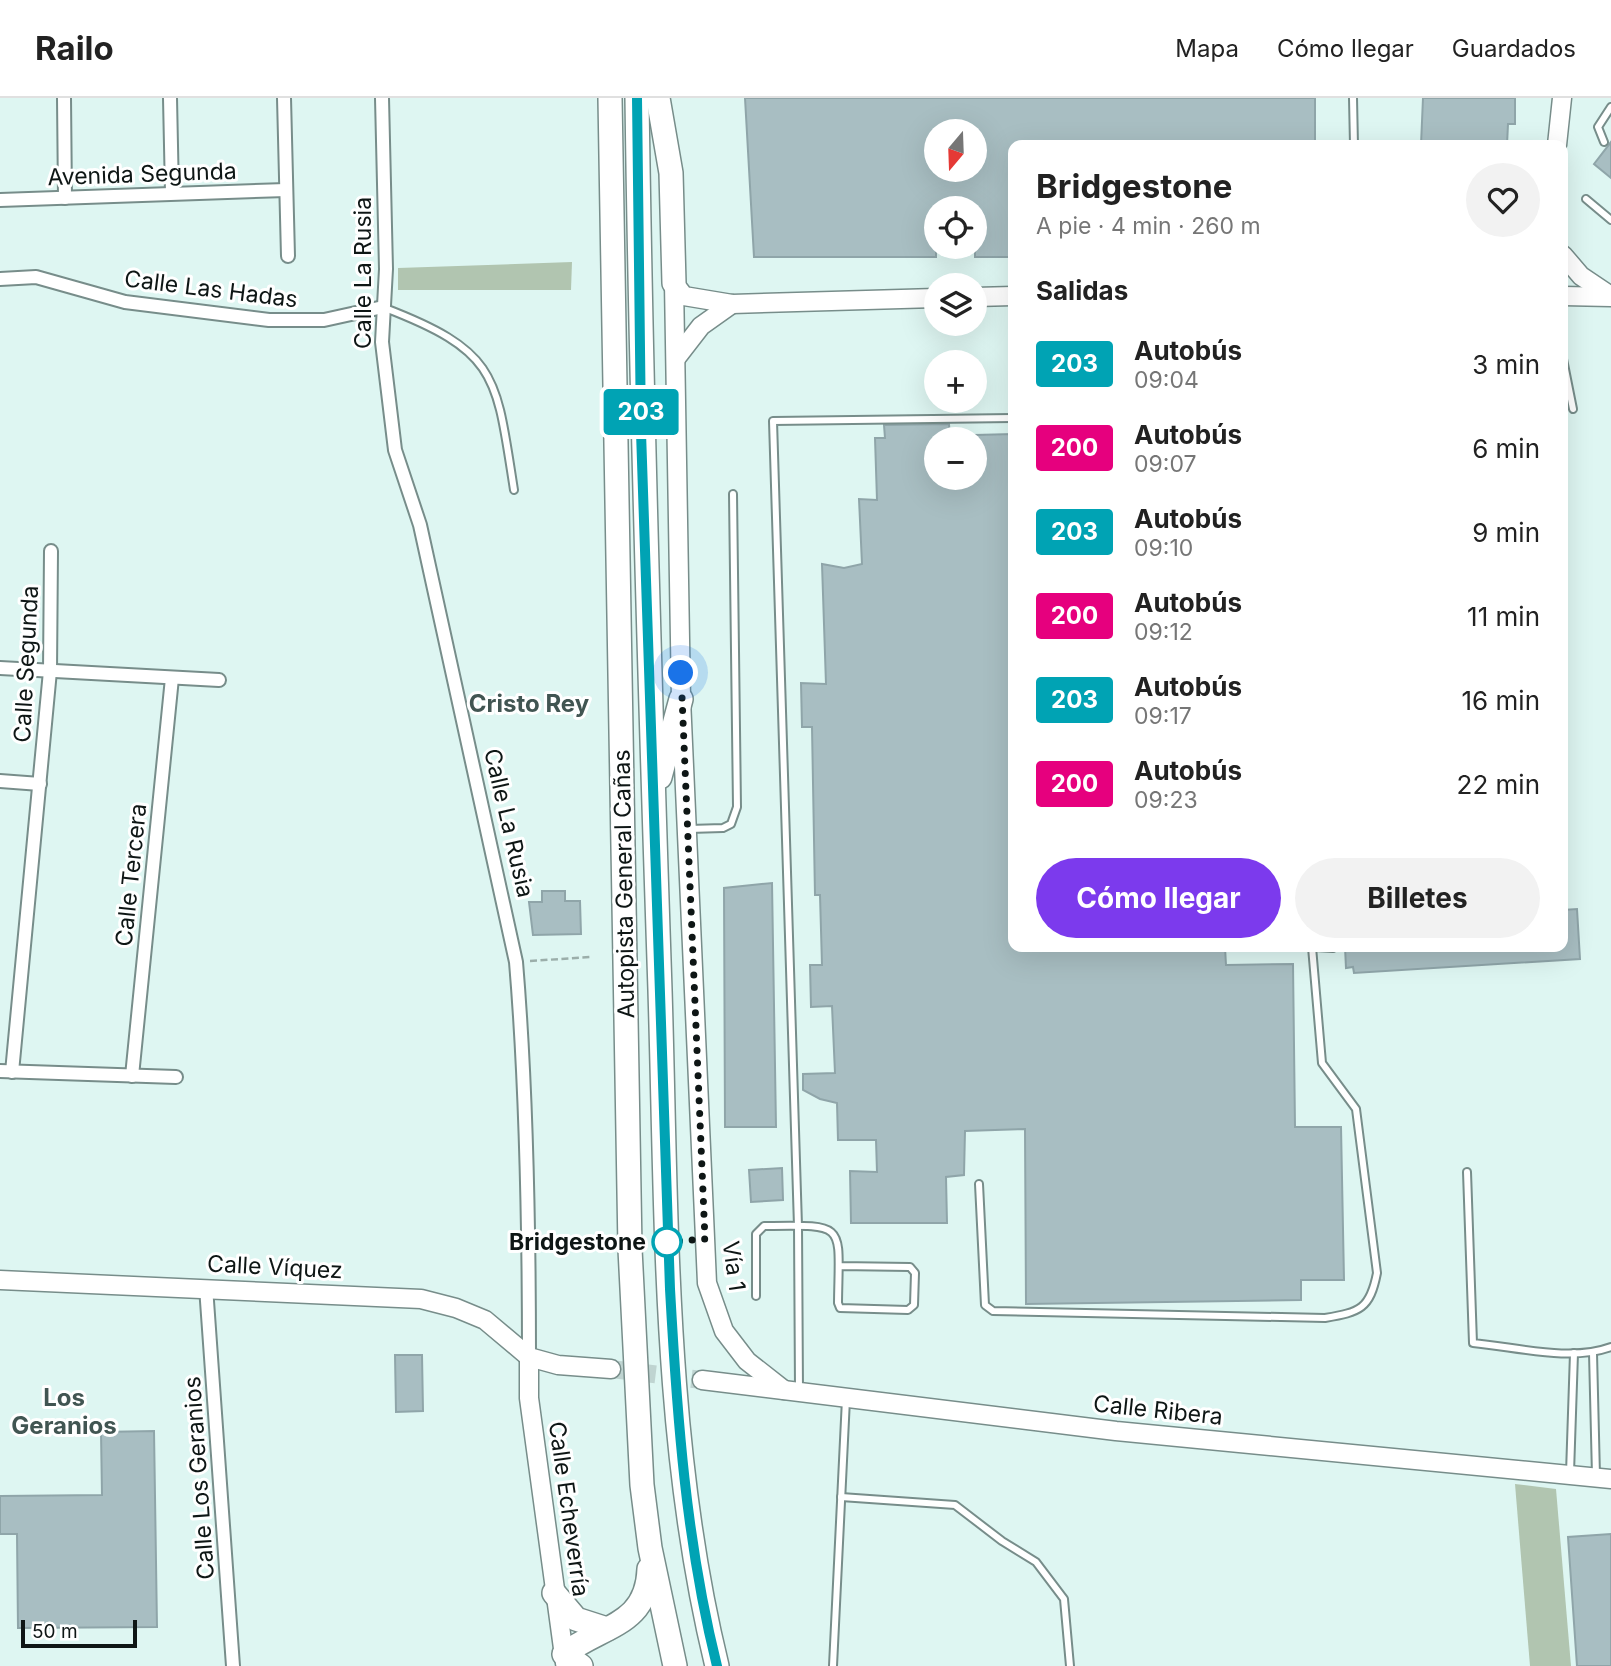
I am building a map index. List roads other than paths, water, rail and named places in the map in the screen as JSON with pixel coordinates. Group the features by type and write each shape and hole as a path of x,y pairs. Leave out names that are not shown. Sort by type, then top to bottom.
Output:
{"highway":[{"name":"Autopista General Cañas","path":"610,98 630,1249 637,1426 650,1548 675,1666"},
{"name":"Autopista General Cañas","path":"637,98 641,432 667,1227 676,1409 698,1583 717,1666"},
{"path":"659,98 671,173 674,283"},
{"path":"653,800 681,699"},
{"path":"571,1662 582,1640 624,1622 637,1611 646,1595 650,1548"},
{"path":"554,1593 576,1619 607,1629"}],"street":[{"path":"64,98 65,198"},
{"path":"170,98 173,193"},
{"path":"284,98 288,256"},
{"name":"Calle La Rusia","path":"383,98 386,269 382,342 395,450 425,549 516,962 525,1120 529,1357"},
{"path":"1558,140 1562,98"},
{"name":"Avenida Segunda","path":"0,200 286,190"},
{"path":"1568,262 1581,276 1611,297"},
{"name":"Calle Las Hadas","path":"0,279 36,277 125,302 269,320 324,320 383,307"},
{"path":"674,283 684,296 732,304 924,298"},
{"name":"Vía 1","path":"674,283 681,699 707,1283 724,1331 747,1361 791,1391"},
{"path":"987,297 1008,296"},
{"path":"1568,296 1611,297"},
{"path":"677,356 701,326 732,304"},
{"name":"Calle Segunda","path":"6,1071 40,784 50,671 51,551"},
{"path":"0,668 219,680"},
{"name":"Calle Tercera","path":"131,1076 172,678"},
{"path":"0,781 40,784"},
{"path":"6,1071 176,1077"},
{"name":"Calle Víquez","path":"0,1280 206,1287 421,1299 456,1308 485,1320 529,1357"},
{"name":"Calle Los Geranios","path":"206,1287 233,1666"},
{"path":"529,1357 558,1365 611,1369"},
{"name":"Calle Echeverría","path":"529,1357 529,1398 554,1593 571,1662"},
{"name":"Calle Ribera","path":"702,1380 1116,1431 1603,1478"}],"lane":[{"path":"1353,98 1354,140"},
{"path":"1604,142 1598,127 1611,107"},
{"path":"1586,199 1611,220"},
{"path":"383,307 436,328 477,359 499,399 514,490"},
{"path":"1568,384 1573,409"},
{"path":"791,1391 798,1226 774,421 1008,418"},
{"path":"687,829 723,828 731,824 737,807 733,495"},
{"path":"979,1184 985,1305 993,1311 1325,1318 1351,1314 1366,1306 1373,1292 1377,1273 1356,1109 1322,1063 1313,952"},
{"path":"1466,1172 1474,1343 1574,1353 1593,1353 1611,1346"},
{"path":"756,1296 756,1234 759,1229 764,1226 823,1226 834,1233 839,1242 839,1266 840,1308 908,1310 914,1305 915,1273 910,1267 839,1266"},
{"path":"1570,1475 1574,1353"},
{"path":"1593,1353 1603,1478"},
{"path":"833,1666 846,1397"},
{"path":"841,1497 956,1505 1002,1541 1036,1562 1064,1600 1070,1666"}],"tunnel":[{"path":"611,1369 702,1380"}],"place":[{"name":"Bridgestone","path":"667,1242"}],"district":[{"name":"Cristo Rey","path":"529,704"},
{"name":"Los Geranios","path":"64,1412"}]}
